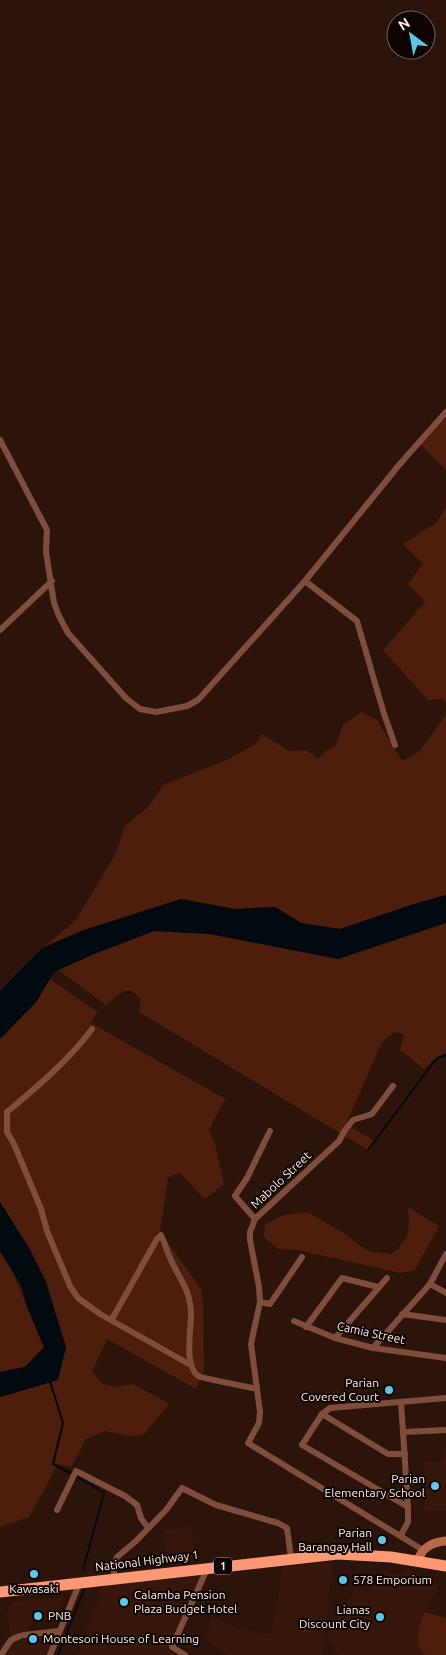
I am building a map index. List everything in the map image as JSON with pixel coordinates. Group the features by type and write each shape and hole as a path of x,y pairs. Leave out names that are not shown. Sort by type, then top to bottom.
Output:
{"highway":[{"name":"National Highway 1","path":"0,1592 338,1554 395,1557 446,1566"}],"main road":[{"path":"418,1561 423,1550 432,1544 446,1541"}],"street":[{"path":"0,440 47,530 46,552 54,603 68,633 126,698 140,709 156,712 187,706 198,700 305,581 399,465 446,412"},
{"path":"0,630 52,581"},
{"path":"305,581 357,621 395,745"},
{"path":"92,1029 77,1049 40,1085 7,1112 7,1132 14,1144 41,1209 47,1231 70,1286 78,1298 100,1314 189,1364"},
{"name":"Mabolo Street","path":"393,1086 372,1114 353,1120 339,1141 255,1219 250,1232 250,1240 260,1302 251,1344 260,1412 259,1423 248,1443 423,1550"},
{"path":"255,1219 235,1196 247,1178 270,1132"},
{"path":"112,1320 161,1235 170,1259 188,1292 191,1302 189,1364 194,1373 200,1378 257,1389"},
{"path":"373,1348 430,1284 446,1254"},
{"path":"260,1302 270,1304 302,1257"},
{"path":"306,1327 342,1278 378,1288"},
{"path":"335,1338 387,1278"},
{"path":"430,1284 446,1294"},
{"path":"402,1314 446,1320"},
{"name":"Camia Street","path":"294,1321 335,1338 373,1348 446,1358"},
{"path":"408,1507 302,1445 322,1414 330,1408 446,1398"},
{"path":"401,1402 408,1522 401,1535"},
{"path":"322,1414 388,1454 404,1454"},
{"path":"404,1432 446,1430"},
{"path":"57,1510 76,1471 125,1496 137,1505 141,1518 148,1528"},
{"path":"114,1578 114,1564 117,1557 136,1541 166,1510 182,1488 216,1505 278,1523 287,1528 291,1558"},
{"path":"185,1655 172,1647 208,1568"},
{"path":"50,1655 80,1582"},
{"path":"1,1655 11,1640 22,1635 59,1631"}],"shaded area":[{"path":"446,411 446,470 418,443"},
{"path":"446,507 446,703 443,699 428,700 383,650 425,602 408,584 423,564 403,544 437,522"},
{"path":"361,712 377,720 402,761 419,752 446,714 446,895 340,929 301,923 275,907 235,909 181,899 84,930 42,948 76,920 116,853 125,826 149,806 163,785 227,760 257,743 262,734 289,751 307,750 318,759 327,750 336,746 342,726"},
{"path":"446,895 446,923 338,959 210,934 154,931 54,972 36,1002 0,1039 0,991 42,948 84,930 181,899 235,909 275,907 301,923 340,929"},
{"path":"446,923 446,1053 434,1059 424,1069 400,1050 404,1034 394,1032 382,1042 346,1124 375,1141 368,1150 139,1012 141,999 132,991 123,991 106,1005 58,970 154,931 210,934 338,959"},
{"path":"50,979 97,1012 91,1023 225,1099 209,1130 215,1144 224,1184 205,1199 180,1173 168,1177 160,1232 201,1289 204,1371 196,1389 107,1339 92,1371 102,1384 115,1387 133,1384 169,1404 143,1435 127,1436 106,1431 86,1439 71,1467 57,1464 29,1517 0,1527 0,1397 57,1380 54,1311 46,1282 29,1248 0,1202 0,1039 36,1002"},
{"path":"0,1202 29,1248 46,1282 66,1347 58,1380 0,1397 0,1372 25,1367 44,1347 27,1307 22,1287 0,1251"},
{"path":"408,1207 439,1226 415,1270 401,1273 297,1250 278,1249 264,1237 265,1224 284,1215 308,1212 345,1234 368,1251 392,1254 408,1233"},
{"path":"0,1251 12,1271 44,1347 25,1367 0,1372"},
{"name":"Parian Elementary School","path":"444,1450 446,1450 446,1510 425,1511 424,1461 441,1462"},
{"path":"191,1527 197,1560 168,1564 164,1530"},
{"path":"333,1561 322,1655 227,1655 205,1641 211,1617 243,1630 272,1634 283,1567"},
{"name":"Lianas Discount City","path":"408,1568 439,1586 419,1622 419,1649 426,1655 340,1655 333,1651 334,1647 325,1640 354,1590 357,1587 369,1592 386,1569 394,1575 397,1572 403,1576"},
{"path":"202,1576 167,1649 175,1655 78,1655 103,1585"},
{"path":"64,1597 57,1618 27,1622 29,1635 56,1632 49,1655 3,1655 12,1643 9,1624 5,1614 14,1601"},
{"path":"425,1612 446,1618 446,1655 426,1655 419,1649 419,1630"}],"waterway":[{"path":"368,1150 433,1063 438,1058 446,1055"},
{"path":"50,1381 63,1423 53,1464 70,1473"},
{"path":"76,1476 104,1493 83,1570"},
{"path":"58,1655 84,1590"}],"place":[{"name":"Parian Covered Court","path":"389,1390"},
{"name":"Parian Elementary School","path":"435,1486"},
{"name":"Parian Barangay Hall","path":"382,1540"},
{"name":"Kawasaki","path":"34,1574"},
{"name":"578 Emporium","path":"343,1580"},
{"name":"Calamba Pension Plaza Budget Hotel","path":"124,1602"},
{"name":"PNB","path":"38,1616"},
{"name":"Lianas Discount City","path":"380,1617"},
{"name":"Montesori House of Learning","path":"33,1639"}]}
